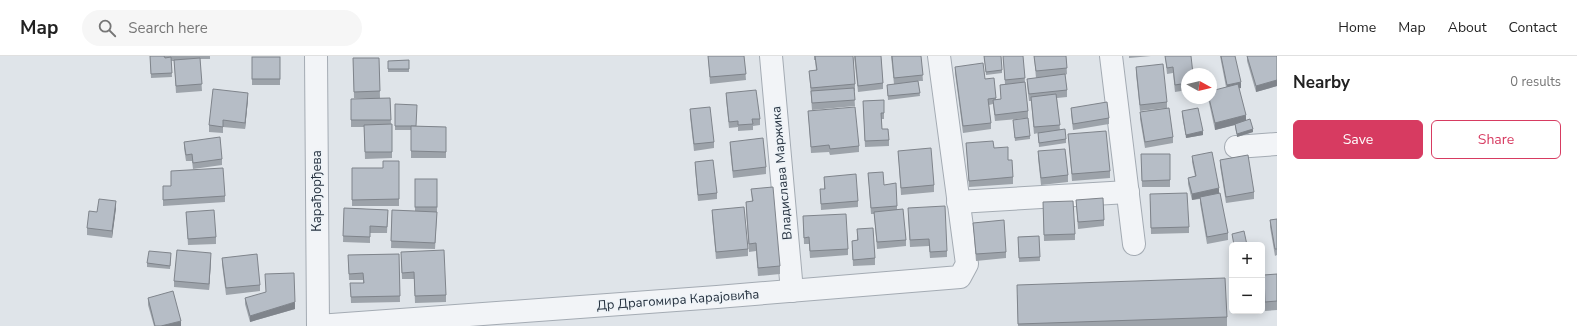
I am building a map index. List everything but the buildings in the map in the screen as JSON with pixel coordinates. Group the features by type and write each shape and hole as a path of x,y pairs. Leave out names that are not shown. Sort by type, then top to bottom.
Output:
{"street":[{"name":"Карађорђева","path":"316,56 318,326"},
{"name":"Владислава Маржика","path":"771,56 792,291"},
{"name":"Др Драгомира Карајовића","path":"318,326 960,277 967,264 939,56"},
{"path":"1111,56 1134,244"},
{"path":"1236,148 1277,144"},
{"path":"958,202 1128,192"}]}
